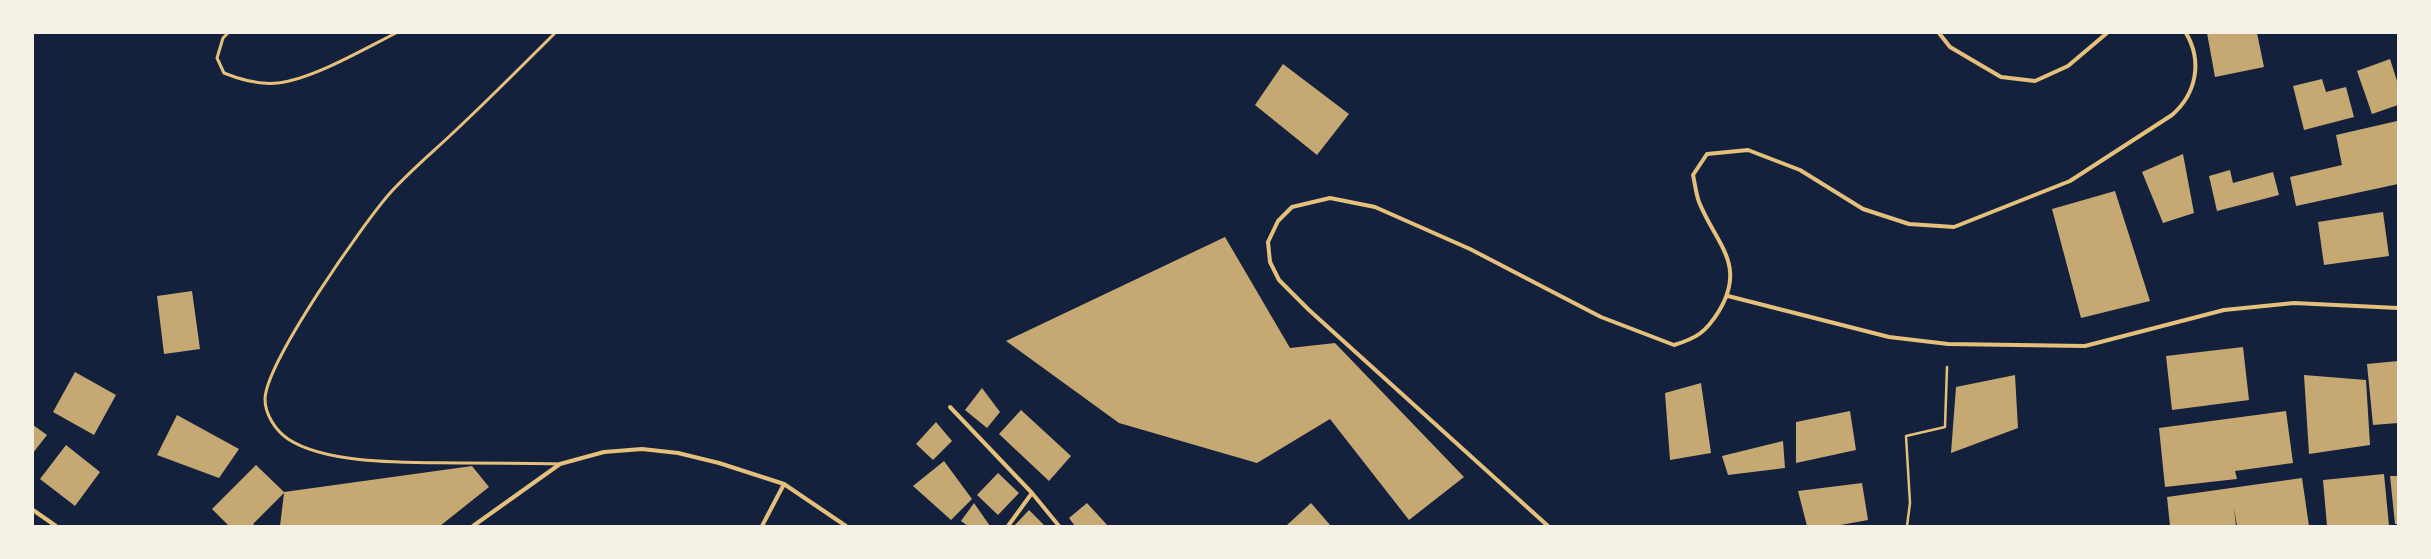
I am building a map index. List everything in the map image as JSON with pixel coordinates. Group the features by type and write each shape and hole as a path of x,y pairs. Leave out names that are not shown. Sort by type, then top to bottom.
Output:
{"street":[{"path":"1939,33 1950,47 2001,77 2035,81 2068,66 2107,33"},
{"path":"1548,526 1309,310 1279,280 1270,262 1268,242 1278,221 1292,207 1330,198 1375,208 1470,250 1601,317 1674,345 1702,334 1728,296 1731,268 1723,246 1699,202 1693,175 1707,154 1748,150 1800,170 1863,209 1909,224 1954,227 2070,180 2172,115 2184,104 2194,82 2195,60 2186,33"},
{"path":"1728,296 1889,337 1948,344 2085,346 2224,310 2294,303 2398,308"},
{"path":"950,407 1032,493 1059,526"},
{"path":"473,526 560,464 604,452 642,449 678,453 719,463 784,484 835,516 846,526"},
{"path":"762,526 784,484"},
{"path":"1008,526 1032,493"},
{"path":"33,510 56,526"},
{"path":"835,516 842,526"}],"lane":[{"path":"228,33 223,38 218,58 224,73 243,81 278,83 308,74 396,33"},
{"path":"555,33 490,98 391,192 346,253 286,345 269,377 265,398 266,410 280,432 289,440 328,454 388,462 560,464"}],"path":[{"path":"1907,526 1910,503 1906,436 1945,427 1948,344"}],"building":[{"path":"2207,33 2257,33 2264,67 2215,77"},
{"path":"2390,59 2398,84 2398,105 2372,114 2357,71"},
{"path":"1283,64 1349,114 1317,155 1255,105"},
{"path":"2322,79 2326,92 2346,87 2354,117 2304,130 2293,86"},
{"path":"2397,121 2398,184 2296,206 2290,177 2342,165 2336,135"},
{"path":"2183,154 2194,213 2163,223 2142,172"},
{"path":"2230,170 2233,183 2273,172 2279,195 2217,211 2209,176"},
{"path":"2115,191 2150,301 2081,318 2052,209"},
{"path":"2383,212 2389,256 2324,265 2318,222"},
{"path":"1225,237 1290,348 1335,343 1464,477 1409,520 1330,419 1257,463 1119,423 1006,341"},
{"path":"192,291 200,349 164,354 157,296"},
{"path":"2243,347 2249,400 2172,410 2166,356"},
{"path":"2398,361 2398,423 2373,425 2367,364"},
{"path":"75,372 116,395 94,435 53,412"},
{"path":"2015,375 2018,428 1951,453 1956,387"},
{"path":"2304,375 2366,380 2370,445 2309,454"},
{"path":"1701,383 1711,453 1670,460 1665,393"},
{"path":"982,388 1000,412 987,428 965,410"},
{"path":"1021,410 1071,456 1049,481 999,434"},
{"path":"1850,411 1856,450 1796,463 1796,422"},
{"path":"2286,411 2293,463 2235,471 2237,479 2165,487 2159,428"},
{"path":"177,415 239,449 219,478 157,455"},
{"path":"936,422 952,441 933,460 916,444"},
{"path":"33,425 47,435 33,453"},
{"path":"1783,441 1785,468 1728,475 1722,456"},
{"path":"66,445 100,472 75,506 40,479"},
{"path":"944,461 972,499 951,520 913,486"},
{"path":"256,465 284,492 472,466 489,487 440,526 280,526 284,493 253,524 255,526 229,526 212,509"},
{"path":"998,473 1019,493 998,515 977,495"},
{"path":"2384,474 2389,526 2327,526 2323,480"},
{"path":"2390,476 2398,476 2398,524 2395,524"},
{"path":"2302,478 2309,526 2237,526 2234,508 2236,526 2170,526 2167,497"},
{"path":"1862,483 1868,520 1835,526 1807,526 1798,491"},
{"path":"974,503 990,526 968,526 961,521"},
{"path":"1087,503 1108,526 1075,526 1069,518"},
{"path":"1311,503 1331,526 1287,525"},
{"path":"1029,510 1045,526 1014,526"}]}
